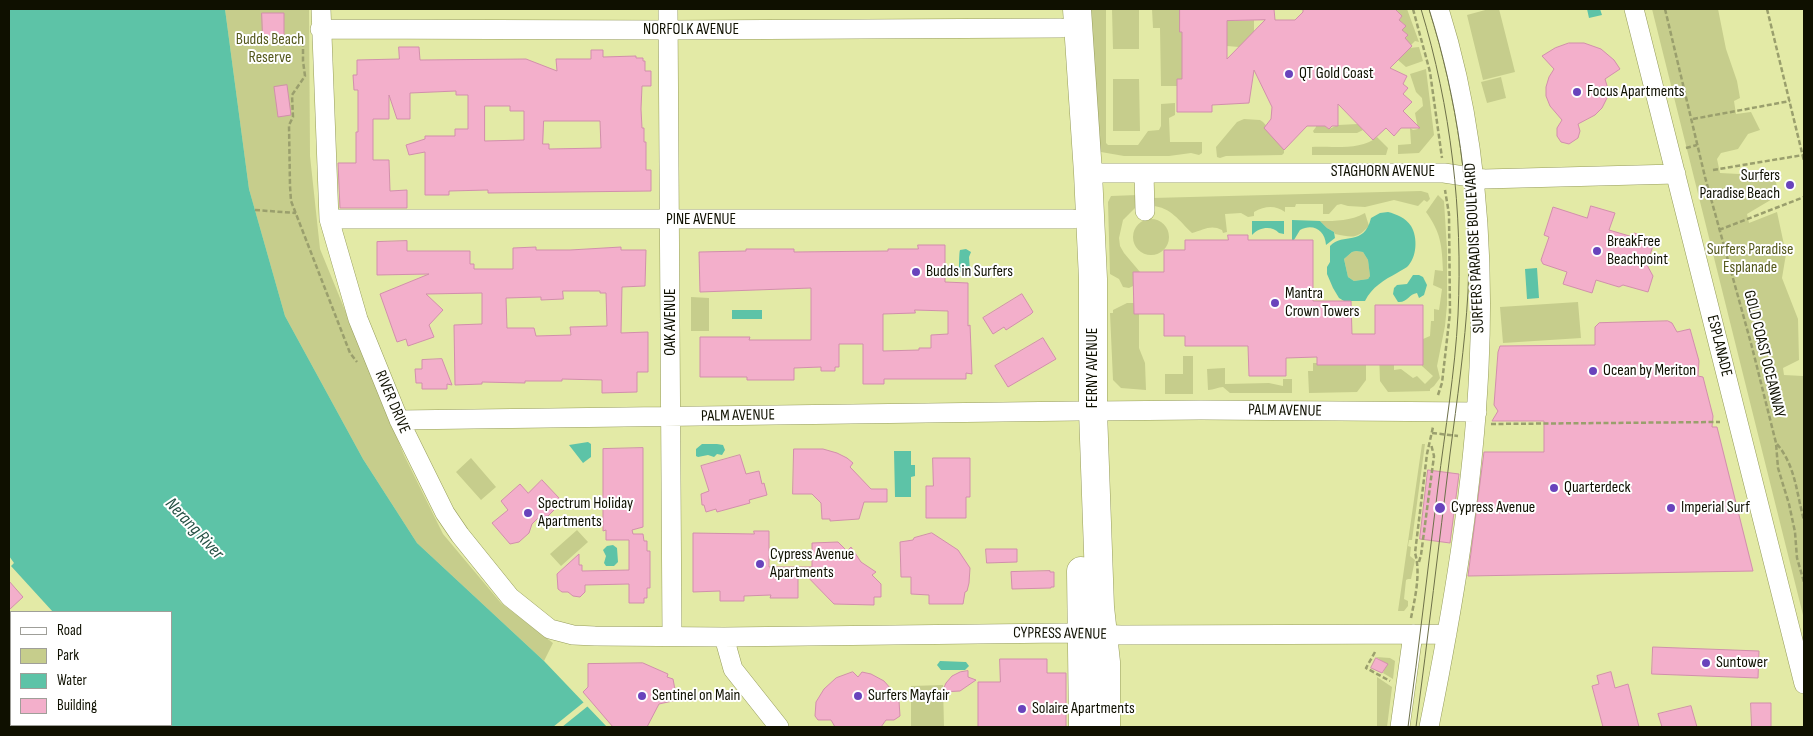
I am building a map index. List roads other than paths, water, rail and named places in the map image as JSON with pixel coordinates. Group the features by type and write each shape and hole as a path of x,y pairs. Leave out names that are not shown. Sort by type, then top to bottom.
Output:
{"highway":[{"name":"FERNY AVENUE","path":"1066,15 1088,173 1092,280 1086,411"},
{"name":"FERNY AVENUE","path":"1066,15 1073,219 1100,607 1093,633 1083,727"},
{"name":"FERNY AVENUE","path":"1093,633 1106,662 1106,727"}],"street":[{"name":"RIVER DRIVE","path":"320,9 312,27 329,219 358,319 399,420 445,513 510,596 550,629 573,635 672,636"},
{"name":"OAK AVENUE","path":"668,9 672,636"},
{"name":"SURFERS PARADISE BOULEVARD","path":"1428,727 1447,634 1473,450 1483,418 1479,255 1473,178 1458,78 1439,9"},
{"name":"ESPLANADE","path":"1634,9 1804,684"},
{"name":"NORFOLK AVENUE","path":"312,27 668,30 1066,15"},
{"name":"STAGHORN AVENUE","path":"1088,173 1444,173 1473,178 1676,174"},
{"path":"1144,173 1145,211"},
{"name":"PINE AVENUE","path":"329,219 1073,219"},
{"name":"PALM AVENUE","path":"399,420 1201,410 1483,418"},
{"path":"1400,727 1412,626"},
{"name":"CYPRESS AVENUE","path":"672,636 1093,633 1121,635 1412,626 1447,634"},
{"path":"724,637 733,669 779,727"}],"water":[{"name":"Nerang River","path":"9,9 225,9 249,189 285,316 363,459 417,543 544,661 607,727 156,727 172,726 172,611 52,611 11,566 14,563 9,556"},
{"path":"1587,9 1600,9 1602,15 1589,18"},
{"path":"1388,212 1397,215 1411,226 1415,236 1415,253 1413,258 1407,267 1375,288 1365,301 1344,301 1339,298 1327,274 1327,267 1330,262 1330,246 1335,242 1353,238 1363,233 1368,227 1371,218 1380,213","holes":["1352,252 1363,252 1368,260 1370,276 1368,279 1354,281 1348,277 1344,259"]},
{"path":"1292,220 1320,221 1334,232 1335,238 1326,245 1321,232 1318,229 1309,227 1300,230 1294,240 1292,240"},
{"path":"1252,221 1284,221 1284,234 1266,228 1258,230 1252,235"},
{"path":"966,249 971,252 969,257 970,271 964,274 959,271 959,254 960,250"},
{"path":"1537,268 1539,298 1527,299 1525,269"},
{"path":"1413,275 1423,277 1427,285 1424,295 1419,298 1417,293 1404,301 1398,302 1393,294 1394,288 1397,285 1407,284"},
{"path":"732,310 762,310 762,319 732,319"},
{"path":"588,442 591,444 591,457 583,463 569,445"},
{"path":"702,444 723,445 725,450 722,455 698,457 696,456 696,449"},
{"path":"894,451 911,451 911,465 915,465 915,476 911,477 911,497 895,497"},
{"path":"613,545 617,548 618,562 614,566 606,566 604,563 606,556 603,550 607,546"},
{"path":"940,661 966,662 969,666 965,670 941,670 937,665"}],"tram line":[{"path":"1408,727 1457,336 1459,276 1459,238 1453,160 1440,84 1421,9"},
{"path":"1416,727 1465,332 1469,257 1465,185 1455,113 1429,9"}],"place":[{"name":"QT Gold Coast","path":"1289,74"},
{"name":"Focus Apartments","path":"1577,92"},
{"name":"Surfers Paradise Beach","path":"1790,185"},
{"name":"BreakFree Beachpoint","path":"1597,251"},
{"name":"Budds in Surfers","path":"916,272"},
{"name":"Mantra Crown Towers","path":"1275,303"},
{"name":"Ocean by Meriton","path":"1593,371"},
{"name":"Quarterdeck","path":"1554,488"},
{"name":"Cypress Avenue","path":"1440,508"},
{"name":"Imperial Surf","path":"1671,508"},
{"name":"Spectrum Holiday Apartments","path":"528,513"},
{"name":"Cypress Avenue Apartments","path":"760,564"},
{"name":"Suntower","path":"1706,663"},
{"name":"Sentinel on Main","path":"642,696"},
{"name":"Surfers Mayfair","path":"858,696"},
{"name":"Solaire Apartments","path":"1022,709"}],"park label":[{"name":"Budds Beach Reserve","path":"270,49"},
{"name":"Surfers Paradise Esplanade","path":"1750,259"}]}
